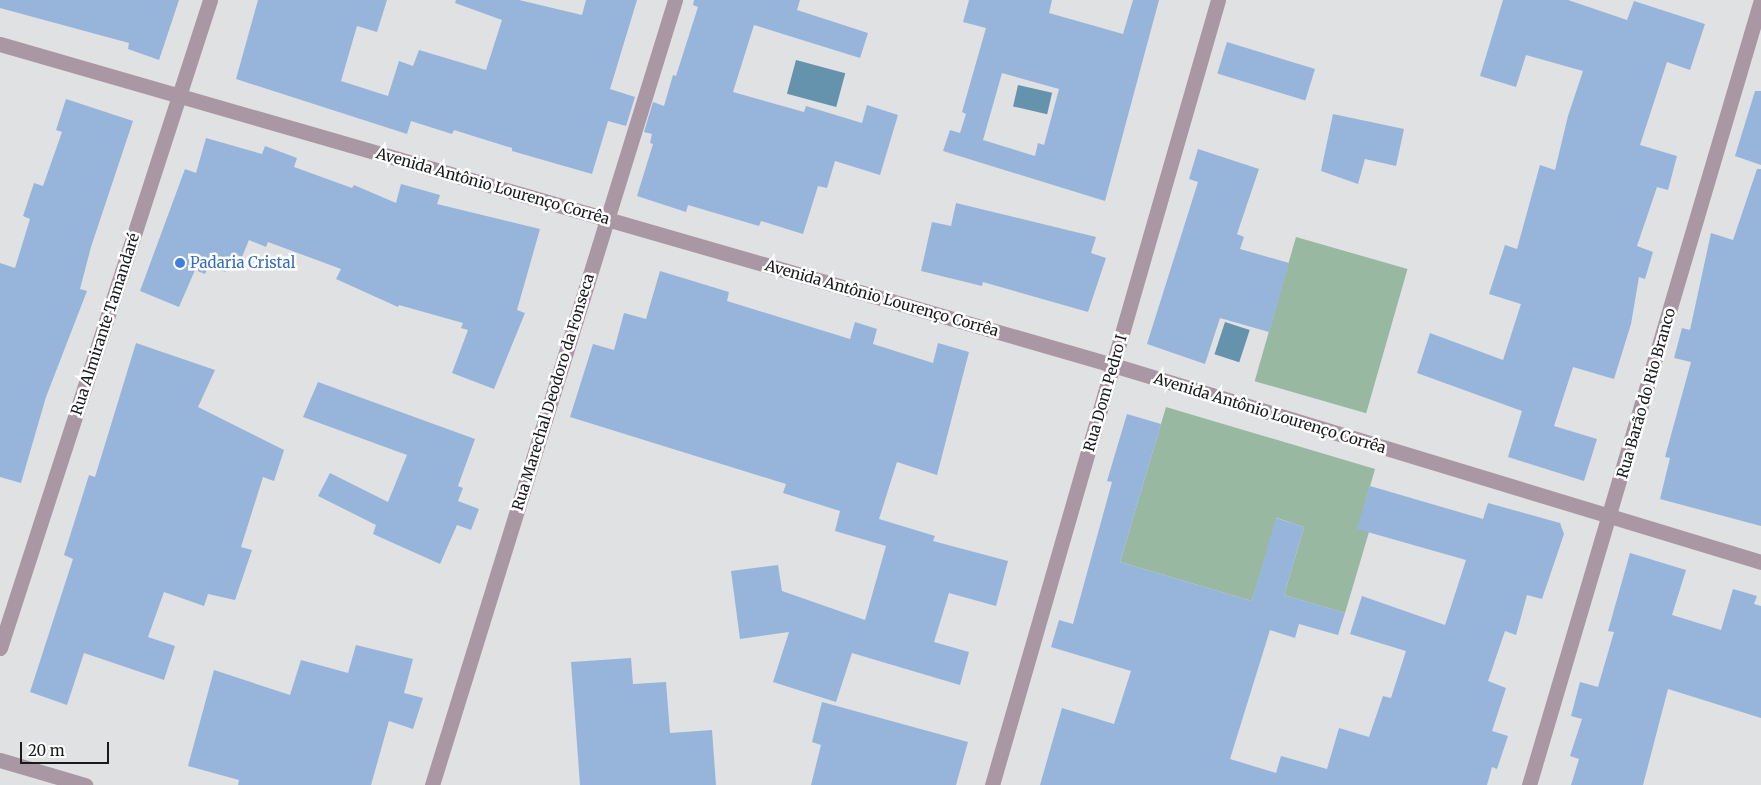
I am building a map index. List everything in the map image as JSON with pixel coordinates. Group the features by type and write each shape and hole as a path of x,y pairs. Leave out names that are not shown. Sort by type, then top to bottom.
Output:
{"street":[{"name":"Rua Almirante Tamandaré","path":"0,648 210,0"},
{"name":"Rua Marechal Deodoro da Fonseca","path":"432,785 674,0"},
{"name":"Rua Dom Pedro I","path":"992,785 1218,0"},
{"name":"Rua Barão do Rio Branco","path":"1529,785 1761,0"},
{"name":"Avenida Antônio Lourenço Corrêa","path":"0,44 1113,365 1761,562"},
{"path":"0,760 85,785"}],"green space":[{"path":"1296,237 1408,269 1366,413 1255,381"},
{"path":"1166,407 1375,469 1358,528 1369,532 1345,613 1284,595 1304,527 1277,518 1252,601 1120,562"}],"water":[{"path":"796,60 845,73 836,107 787,94"},
{"path":"1018,85 1052,93 1047,114 1013,106"},
{"path":"1225,322 1250,330 1239,362 1214,354"}],"building":[{"path":"0,0 179,0 159,60 128,49 129,43 0,8"},
{"path":"258,0 387,0 377,32 357,26 341,81 388,96 399,61 413,66 419,50 486,70 502,20 455,3 456,0 519,0 582,15 586,0 637,0 610,89 635,97 626,126 608,121 592,174 512,151 512,148 454,130 452,134 411,121 407,134 236,79"},
{"path":"694,0 800,0 797,10 868,33 860,58 754,25 733,92 804,112 806,106 862,123 867,105 898,115 880,175 835,161 827,188 818,186 803,234 761,221 759,226 688,205 686,212 637,196 653,144 650,143 652,134 644,132 653,102 664,106 673,75 676,76 698,7 693,5"},
{"path":"969,0 1052,0 1049,13 1123,34 1133,0 1159,0 1105,201 943,151 950,130 960,133 966,114 962,112 986,28 963,22","holes":["1002,73 1059,89 1044,145 1038,143 1035,156 983,140"]},
{"path":"1503,0 1568,0 1627,20 1634,1 1705,24 1690,70 1667,62 1640,145 1677,156 1668,190 1657,187 1637,246 1653,252 1645,279 1639,277 1631,324 1614,379 1573,367 1554,426 1597,439 1584,481 1508,457 1522,411 1417,373 1430,333 1503,360 1521,304 1489,294 1505,245 1517,249 1540,165 1555,170 1568,116 1583,71 1526,55 1516,87 1480,76"},
{"path":"1227,42 1315,69 1305,100 1217,74"},
{"path":"1755,91 1761,91 1761,165 1735,156"},
{"path":"66,99 133,121 91,247 80,289 87,291 46,397 21,483 0,477 0,263 15,268 30,219 23,216 34,183 43,186 62,132 56,130"},
{"path":"1333,114 1404,129 1396,166 1365,159 1358,184 1321,171"},
{"path":"206,138 262,154 265,146 297,158 294,167 352,188 354,185 396,203 401,184 440,195 437,204 540,229 517,310 525,313 494,389 452,373 468,330 461,328 463,323 399,305 398,307 336,279 341,269 268,242 266,247 249,240 242,257 232,253 225,272 209,265 205,274 195,270 179,307 140,291 185,169 196,173"},
{"path":"1198,149 1259,169 1237,234 1244,237 1240,249 1289,263 1269,332 1220,318 1205,364 1147,344 1198,182 1189,179"},
{"path":"1757,169 1761,169 1761,526 1660,499 1670,458 1665,457 1691,362 1674,358 1682,328 1690,330 1711,233 1733,240"},
{"path":"956,203 1096,237 1091,253 1106,258 1088,312 983,282 982,286 921,271 932,222 951,226"},
{"path":"660,271 729,292 727,301 850,339 855,322 877,329 873,344 933,363 938,343 969,352 937,475 897,462 879,519 935,536 933,541 1008,561 996,606 949,593 934,642 969,652 960,685 852,653 836,702 773,682 789,632 740,639 731,571 778,565 782,591 865,620 886,546 835,531 840,511 783,493 786,484 570,417 593,344 614,350 624,313 646,319"},
{"path":"136,343 215,370 198,407 284,450 274,481 263,477 241,547 252,550 235,600 208,594 204,606 164,592 148,637 175,646 164,680 84,653 67,705 30,692 73,559 64,555 89,475 95,477"},
{"path":"318,382 475,439 458,486 463,488 458,501 479,509 471,530 457,525 440,564 373,534 376,525 318,496 330,473 388,502 407,455 303,417"},
{"path":"1127,414 1161,424 1120,562 1252,601 1276,518 1304,527 1284,595 1345,613 1338,635 1299,624 1295,638 1270,630 1230,759 1276,773 1281,756 1327,769 1339,728 1369,737 1383,696 1391,698 1406,651 1350,634 1362,596 1445,625 1466,560 1357,529 1370,486 1483,519 1488,503 1560,523 1564,534 1542,599 1527,595 1516,635 1505,631 1488,681 1506,688 1492,731 1508,736 1497,769 1492,767 1487,785 1040,785 1062,708 1114,724 1131,671 1051,647 1059,620 1073,624 1112,482 1107,481"},
{"path":"1630,553 1686,570 1672,615 1721,630 1733,589 1757,596 1754,604 1761,606 1761,718 1668,689 1643,785 1571,785 1579,759 1570,756 1582,719 1571,716 1580,682 1598,687 1614,632 1608,631"},
{"path":"356,645 413,659 404,693 423,698 413,729 389,721 371,785 238,785 239,780 188,766 214,670 290,695 301,660 348,673"},
{"path":"631,658 633,684 666,682 670,733 712,730 716,785 580,785 571,662"},
{"path":"822,702 968,742 956,785 811,785 821,745 812,742"}],"place":[{"name":"Padaria Cristal","path":"180,263"}]}
